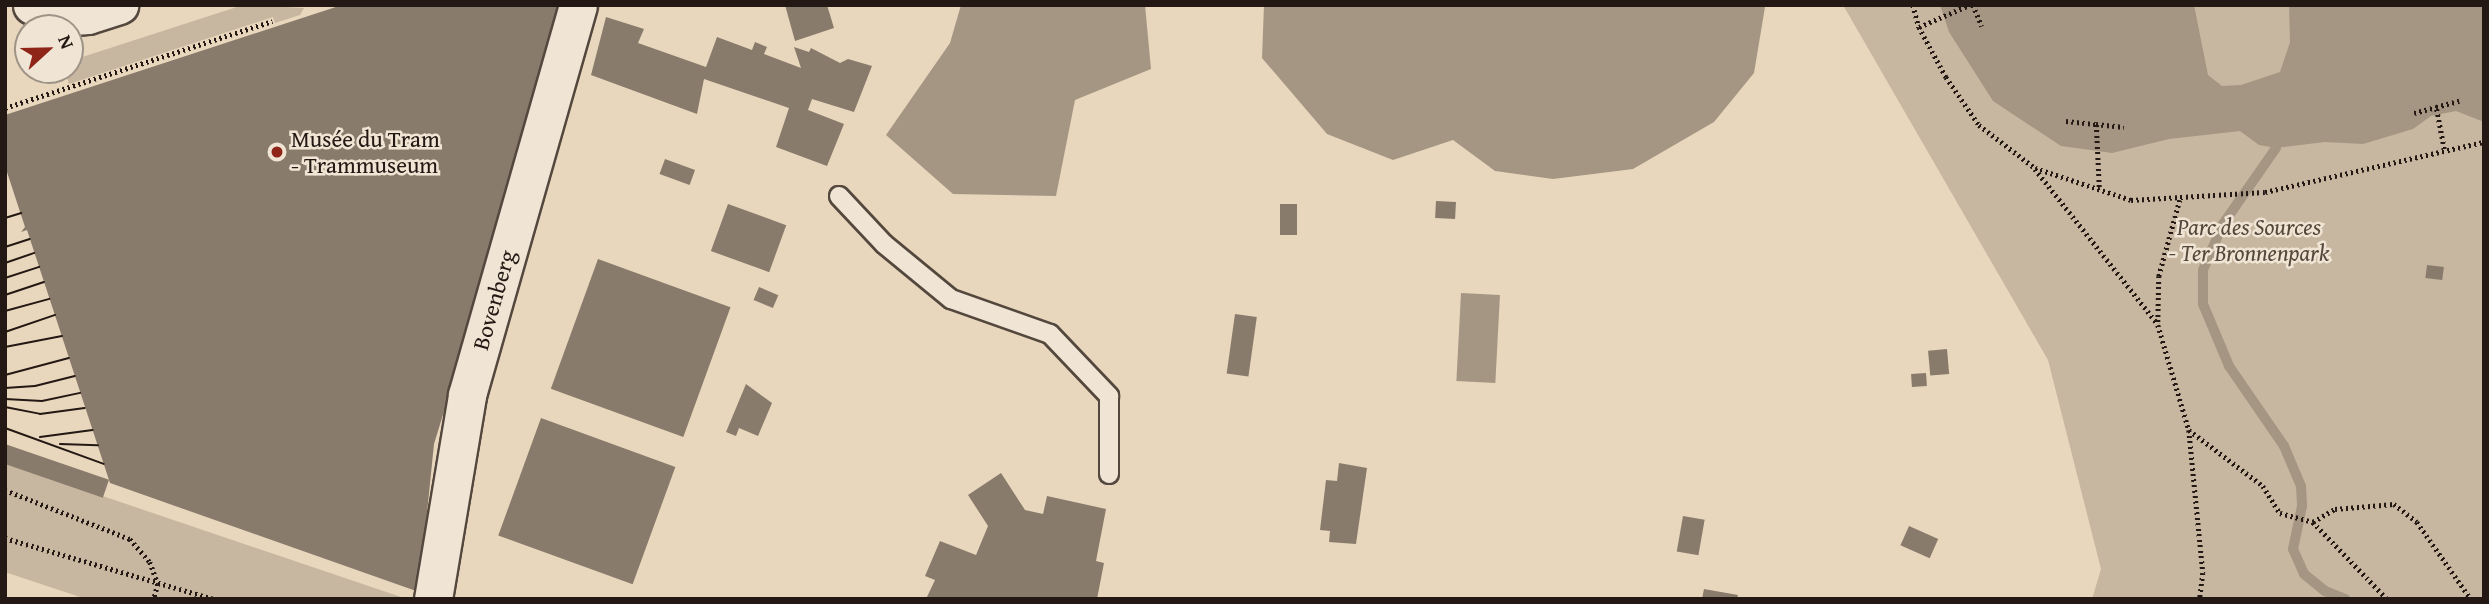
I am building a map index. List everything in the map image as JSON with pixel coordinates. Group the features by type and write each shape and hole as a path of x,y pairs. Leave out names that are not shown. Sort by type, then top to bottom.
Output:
{"street":[{"path":"32,5 59,17 88,15 119,5"},
{"name":"Bovenberg","path":"433,599 467,396 578,5"}],"lane":[{"path":"839,196 884,244 951,299 1050,334 1110,396 1109,474"}],"path":[{"path":"1913,5 1919,27 1979,125 2035,168 2158,325"},
{"path":"1919,27 1971,5 1982,26"},
{"path":"5,108 272,21"},
{"path":"2414,113 2459,101"},
{"path":"14,105 16,112"},
{"path":"2436,107 2444,149"},
{"path":"2066,121 2124,127"},
{"path":"2096,124 2099,187"},
{"path":"2035,168 2099,187 2131,200 2180,200 2265,192 2484,142"},
{"path":"2180,200 2159,276 2158,325 2189,430 2203,573 2200,599"},
{"path":"2189,430 2263,486 2280,513 2314,523 2387,599"},
{"path":"5,490 130,539 150,562 158,584 154,599"},
{"path":"2314,523 2335,509 2394,504 2417,522 2471,599"},
{"path":"5,538 214,599"}],"green space":[{"path":"243,5 304,8 300,15 275,23 273,17 84,79 84,56"},
{"name":"Parc des Sources - Ter Bronnenpark","path":"1843,5 2484,5 2484,599 2092,599 2101,569 2048,360"},
{"path":"5,463 407,599 86,599 5,572"}],"shaded area":[{"path":"961,5 1145,5 1151,69 1075,100 1056,196 953,194 886,135 950,43"},
{"path":"1264,5 1765,7 1754,73 1714,122 1633,169 1553,179 1495,171 1453,140 1393,160 1327,134 1262,58"},
{"path":"1940,5 2194,5 2208,75 2222,86 2241,85 2280,72 2290,42 2289,5 2484,5 2484,122 2456,111 2431,116 2413,129 2363,144 2325,142 2276,148 2259,145 2240,131 2169,139 2112,153 2061,146 1993,101 1949,32"},
{"path":"1461,293 1500,295 1495,383 1456,381"}],"building":[{"path":"342,5 569,5 434,444 419,592 110,483 27,230 21,232 25,227 5,166 5,115"},
{"path":"785,5 827,5 834,28 795,41"},
{"path":"606,17 644,29 638,43 706,67 717,37 752,50 755,42 767,47 764,54 801,68 794,47 809,52 811,48 840,63 848,59 872,66 854,112 812,99 808,110 844,124 827,166 776,147 789,108 704,79 697,114 591,75"},
{"path":"665,159 695,170 690,185 660,174"},
{"path":"1436,201 1456,202 1455,219 1435,218"},
{"path":"728,204 786,225 769,272 711,251"},
{"path":"1280,204 1297,204 1297,235 1280,235"},
{"path":"598,259 730,307 683,437 551,389"},
{"path":"2427,265 2444,267 2442,280 2425,278"},
{"path":"759,287 778,295 773,308 754,300"},
{"path":"1235,314 1257,317 1248,376 1227,373"},
{"path":"1947,349 1949,374 1930,376 1928,351"},
{"path":"1926,373 1927,386 1912,387 1911,374"},
{"path":"746,384 772,403 758,436 739,428 736,436 726,432"},
{"path":"541,418 675,467 633,584 498,535"},
{"path":"5,444 109,480 103,498 5,464"},
{"path":"1339,463 1367,468 1356,544 1329,542 1330,531 1320,530 1326,480 1337,481"},
{"path":"1001,473 1025,510 1043,514 1047,496 1106,509 1096,561 1104,563 1097,599 926,599 935,580 925,576 940,541 976,555 988,526 968,495"},
{"path":"1683,516 1705,520 1698,555 1677,551"},
{"path":"1909,526 1938,539 1930,558 1900,545"},
{"path":"1704,589 1738,595 1737,599 1702,599"}],"waterway":[{"path":"2276,148 2223,224 2203,270 2203,304 2229,366 2284,446 2301,486 2302,506 2293,549 2304,574 2325,591 2345,599"}],"tram line":[{"path":"5,218 21,213"},
{"path":"5,247 30,239"},
{"path":"5,263 34,253"},
{"path":"5,278 39,267"},
{"path":"5,295 44,282"},
{"path":"5,311 49,299"},
{"path":"5,332 55,315"},
{"path":"5,347 62,336"},
{"path":"5,375 69,358"},
{"path":"5,388 35,386 75,376"},
{"path":"5,399 42,401 80,393"},
{"path":"5,407 40,414 85,408"},
{"path":"5,428 104,464"},
{"path":"40,437 93,430"},
{"path":"60,444 98,445"}],"place":[{"name":"Musée du Tram - Trammuseum","path":"277,152"}]}
